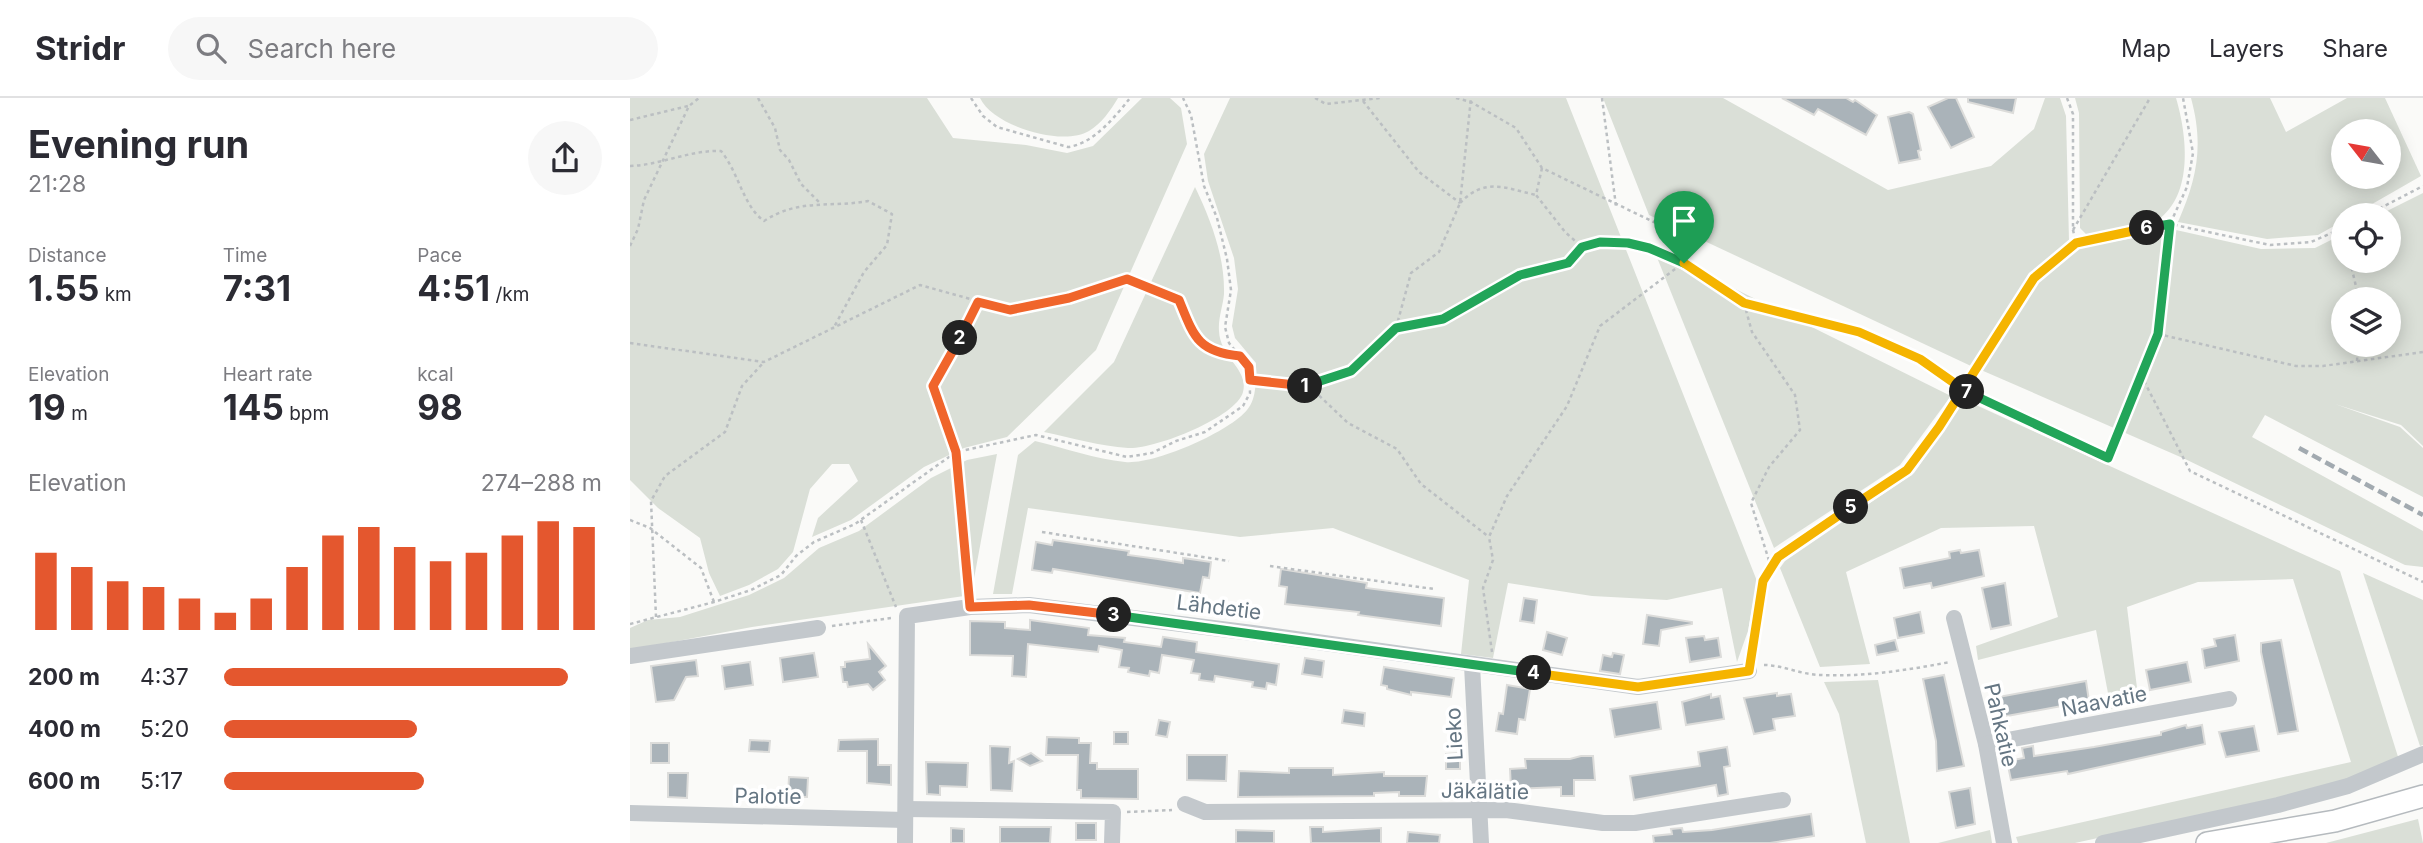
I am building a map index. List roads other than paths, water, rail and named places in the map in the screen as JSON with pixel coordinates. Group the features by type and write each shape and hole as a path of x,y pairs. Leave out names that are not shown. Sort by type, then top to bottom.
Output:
{"main road":[{"path":"2207,843 2251,840 2335,821 2423,796"}],"street":[{"name":"Lähdetie","path":"905,843 907,616 970,607 1029,605 1253,632 1638,687 1749,671"},
{"name":"Pahkatie","path":"1954,618 1986,744 2004,843"},
{"path":"630,656 818,628"},
{"name":"Lieko","path":"1472,664 1480,843"},
{"name":"Naavatie","path":"1986,744 2229,699"},
{"path":"2103,843 2278,805 2348,786 2423,754"},
{"name":"Jäkälätie","path":"1185,804 1205,812 1506,810 1603,822 1634,823 1783,800"},
{"name":"Palotie","path":"630,813 1113,812 1112,843"}],"railway":[{"path":"2299,448 2423,515"}]}
